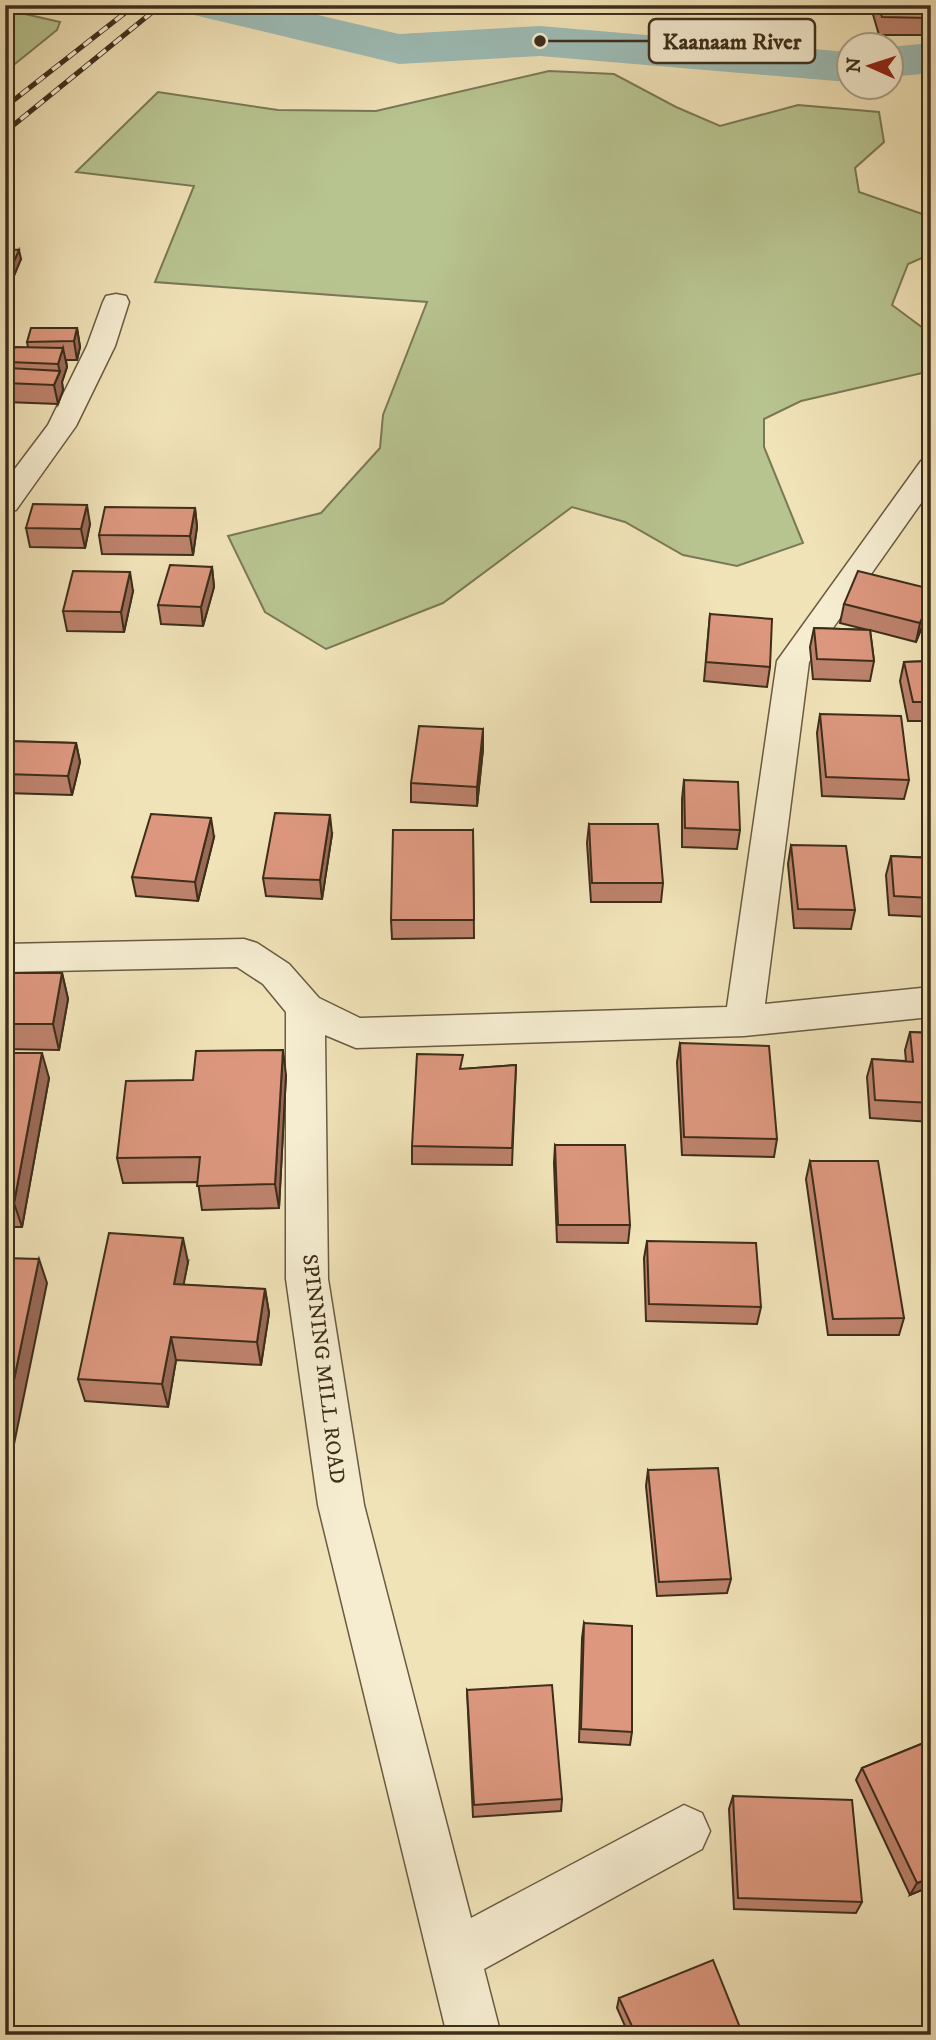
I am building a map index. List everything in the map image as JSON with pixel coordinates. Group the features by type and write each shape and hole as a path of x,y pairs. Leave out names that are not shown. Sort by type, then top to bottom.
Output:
{"street":[{"path":"5,503 62,426 101,346 116,302"},
{"path":"744,1021 793,661 931,467"},
{"path":"5,958 244,953 276,974 305,1008 356,1032 744,1021 931,1002"},
{"name":"SPINNING MILL ROAD","path":"305,1008 307,1279 341,1505 474,2035"},
{"path":"455,1956 684,1831"}],"green space":[{"path":"5,5 29,5 25,14 60,22 57,30 5,72"},
{"path":"549,71 614,74 676,107 720,126 798,105 879,112 884,142 855,168 859,192 931,217 931,254 908,264 892,305 931,334 931,371 801,401 764,419 764,447 803,543 737,566 683,555 625,522 572,507 443,603 326,649 265,612 228,536 321,513 380,448 383,415 427,302 155,282 194,186 76,172 158,92 278,110 376,111"}],"building":[{"path":"878,5 926,5 930,18 882,17"},
{"path":"5,249 19,250 8,275 5,275"},
{"path":"31,328 77,328 74,341 27,342"},
{"path":"15,347 63,348 58,364 9,362"},
{"path":"8,368 60,371 54,385 5,383"},
{"path":"33,504 87,505 81,529 26,528"},
{"path":"105,507 195,508 190,536 99,535"},
{"path":"170,565 212,567 201,607 158,605"},
{"path":"73,571 130,572 121,612 63,611"},
{"path":"858,571 931,589 931,598 920,623 844,604"},
{"path":"710,614 772,619 770,667 706,662"},
{"path":"814,628 870,630 874,661 817,659"},
{"path":"931,661 931,702 913,702 904,662"},
{"path":"820,714 901,716 909,780 826,777"},
{"path":"419,726 483,729 477,787 411,783"},
{"path":"5,741 76,743 68,776 5,774"},
{"path":"684,780 738,782 740,830 685,828"},
{"path":"275,813 330,815 320,880 263,878"},
{"path":"151,814 211,818 195,882 132,877"},
{"path":"589,824 658,824 663,883 592,883"},
{"path":"393,830 473,830 474,920 391,920"},
{"path":"791,845 846,846 855,910 798,909"},
{"path":"891,856 931,858 931,898 894,896"},
{"path":"5,973 62,973 53,1024 5,1024"},
{"path":"910,1032 931,1033 931,1103 875,1100 872,1059 913,1062"},
{"path":"680,1043 769,1046 777,1139 684,1137"},
{"path":"283,1050 275,1184 197,1186 200,1157 117,1158 126,1081 193,1080 196,1051"},
{"path":"5,1053 42,1053 14,1203 5,1203"},
{"path":"417,1054 463,1055 460,1069 516,1065 512,1148 412,1146"},
{"path":"555,1145 625,1145 630,1225 558,1225"},
{"path":"810,1161 878,1161 904,1318 833,1319"},
{"path":"109,1233 183,1238 174,1284 265,1289 257,1342 171,1337 162,1384 78,1379"},
{"path":"647,1241 756,1243 761,1307 649,1304"},
{"path":"5,1258 39,1259 5,1423"},
{"path":"718,1468 731,1579 659,1582 648,1470"},
{"path":"584,1623 632,1626 632,1732 581,1729"},
{"path":"552,1685 562,1799 474,1805 467,1690"},
{"path":"931,1740 931,1878 917,1883 862,1768"},
{"path":"733,1796 852,1800 862,1902 738,1898"},
{"path":"713,1960 743,2035 636,2035 619,1998"}],"waterway":[{"path":"211,5 399,49 540,41 834,66"},
{"path":"904,61 931,58"}],"railway":[{"path":"5,107 135,5"},
{"path":"5,132 161,5"}],"place":[{"name":"Kaanaam River","path":"540,41"}]}
